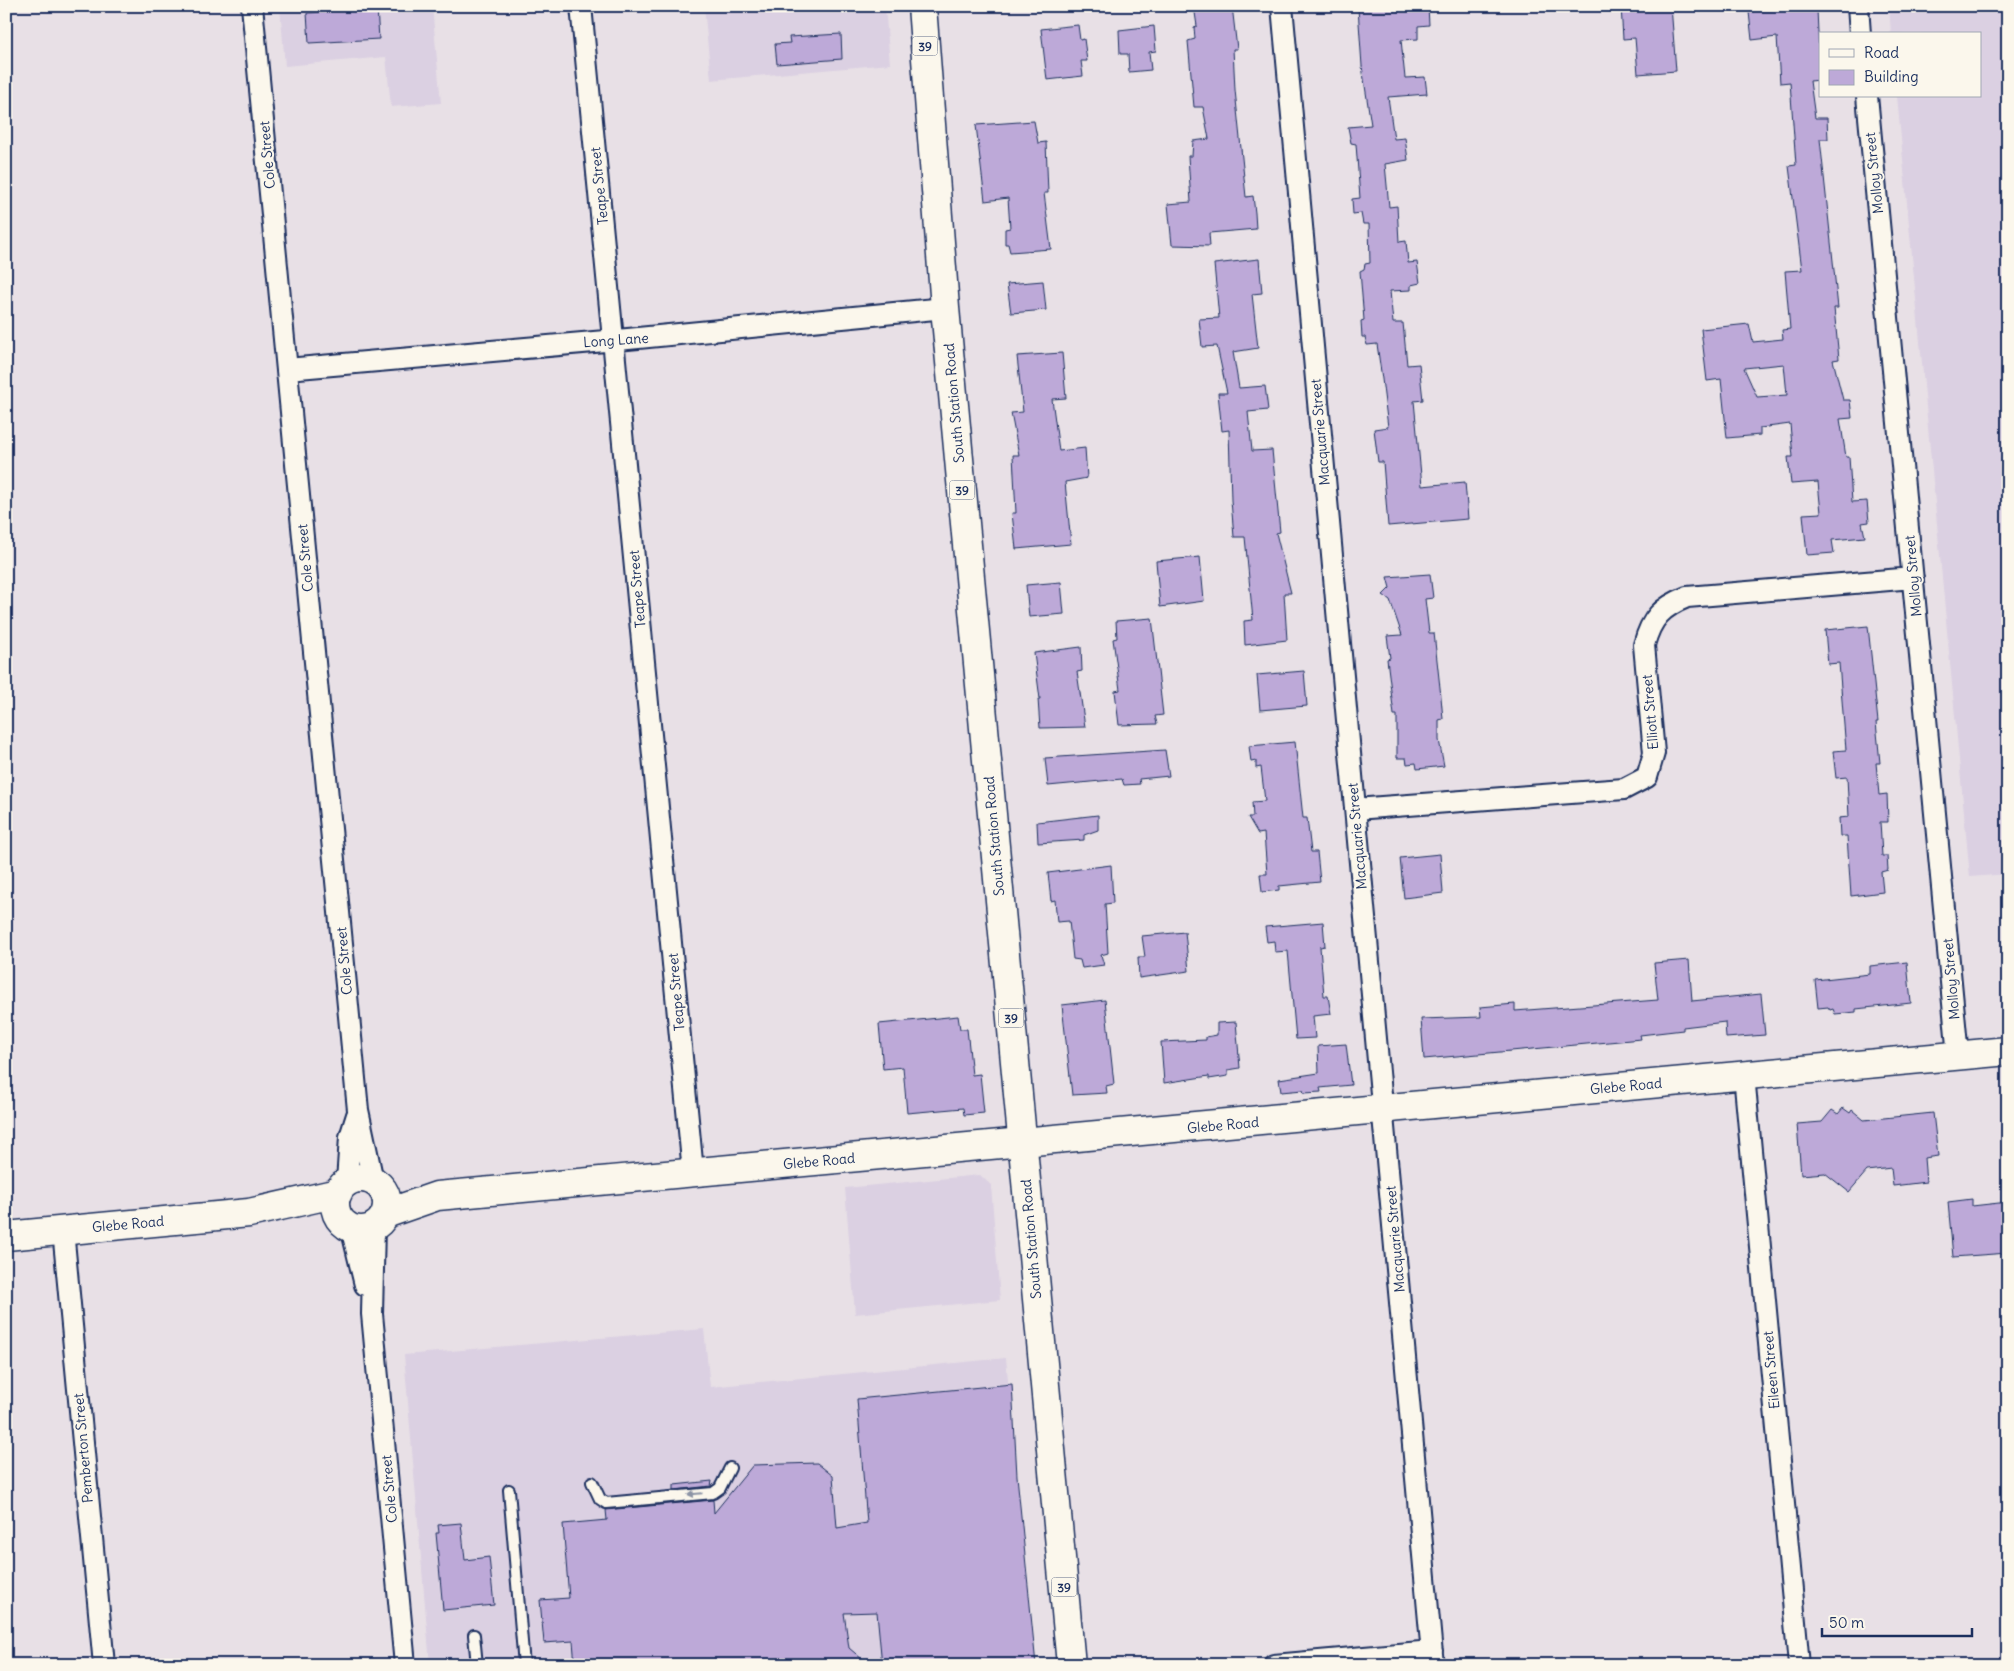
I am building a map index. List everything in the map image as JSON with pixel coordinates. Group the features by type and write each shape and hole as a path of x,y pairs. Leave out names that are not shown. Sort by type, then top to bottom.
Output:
{"street":[{"name":"Cole Street","path":"252,6 358,1110 350,1137 361,1204 405,1665"},
{"name":"Teape Street","path":"581,6 693,1172"},
{"name":"South Station Road","path":"922,6 945,308 1071,1665"},
{"name":"Macquarie Street","path":"1282,6 1433,1658"},
{"path":"1858,6 1860,32"},
{"name":"Molloy Street","path":"1866,98 1914,578 1958,1056"},
{"name":"Long Lane","path":"287,369 945,308"},
{"name":"Elliott Street","path":"1355,809 1624,789 1647,777 1654,753 1644,645 1654,620 1667,605 1687,597 1914,578"},
{"name":"Glebe Road","path":"6,1236 2008,1051"},
{"name":"Eileen Street","path":"1744,1075 1799,1665"},
{"name":"Pemberton Street","path":"63,1230 104,1665"},
{"path":"1274,1665 1433,1658"}],"lane":[{"path":"592,1482 600,1499 606,1503 713,1493 720,1488 730,1468"},
{"path":"509,1490 524,1665"},
{"path":"474,1634 477,1665"}],"shaded area":[{"path":"280,6 432,6 441,103 391,107 386,57 285,66"},
{"path":"704,6 885,6 890,64 711,80"},
{"path":"1889,6 2008,6 2008,874 1970,877 1897,98 1982,98 1982,32 1891,32"},
{"path":"980,1175 991,1185 1000,1300 855,1314 845,1188"},
{"path":"704,1329 710,1387 1006,1358 1034,1665 430,1665 404,1355"}],"building":[{"path":"324,6 368,6 368,9 377,8 379,39 309,43 307,13 325,12"},
{"path":"1194,6 1232,6 1237,49 1233,49 1235,90 1246,197 1253,196 1255,213 1256,229 1209,233 1210,246 1172,245 1168,204 1191,202 1188,156 1192,156 1193,141 1209,139 1203,107 1194,107 1188,41 1195,39 1194,27 1197,26"},
{"path":"1367,6 1428,6 1429,25 1418,26 1418,39 1401,40 1405,78 1425,77 1427,94 1388,97 1394,139 1405,138 1408,160 1385,164 1389,207 1397,206 1399,242 1406,241 1408,263 1417,262 1420,283 1411,285 1411,290 1390,291 1393,323 1403,323 1407,365 1419,364 1423,400 1414,401 1422,486 1465,482 1468,519 1388,526 1383,462 1378,462 1374,429 1388,427 1382,379 1377,344 1367,345 1365,337 1362,337 1361,321 1364,320 1360,271 1364,269 1365,264 1370,263 1369,224 1363,224 1361,213 1353,214 1352,199 1360,198 1356,144 1351,143 1348,127 1371,125 1362,66 1358,8 1367,8"},
{"path":"1621,6 1671,6 1676,71 1638,74 1635,38 1623,39"},
{"path":"1773,6 1814,6 1814,9 1817,9 1819,80 1810,81 1815,118 1827,118 1828,139 1820,139 1838,308 1834,308 1839,359 1833,360 1843,400 1850,400 1852,418 1840,419 1846,457 1849,457 1852,502 1867,501 1869,522 1862,523 1865,537 1832,540 1834,553 1807,555 1803,514 1821,513 1818,482 1791,484 1788,457 1793,457 1790,424 1760,428 1760,435 1727,438 1721,379 1707,381 1701,329 1749,324 1753,342 1783,339 1782,330 1790,329 1785,271 1802,270 1789,166 1796,165 1790,82 1780,83 1777,37 1752,40 1749,12 1773,10","holes":["1784,364 1787,395 1757,397 1744,368"]},
{"path":"1078,25 1080,40 1084,39 1087,61 1081,61 1083,76 1047,80 1041,29"},
{"path":"1154,26 1156,51 1149,52 1151,70 1129,72 1128,54 1120,54 1119,30"},
{"path":"841,34 842,59 777,64 775,44 790,43 789,37"},
{"path":"1034,121 1038,143 1046,142 1048,193 1044,193 1051,249 1010,252 1008,244 1005,244 1005,229 1010,228 1008,198 985,201 976,125"},
{"path":"1259,259 1262,293 1252,294 1258,348 1233,352 1239,388 1265,386 1268,410 1248,412 1252,451 1272,450 1280,532 1276,533 1291,593 1284,593 1287,640 1245,645 1244,621 1253,620 1245,537 1234,537 1229,430 1222,431 1218,393 1227,393 1217,346 1202,347 1199,319 1219,318 1214,264"},
{"path":"1043,281 1046,310 1011,313 1007,284"},
{"path":"1062,353 1066,398 1052,399 1059,451 1085,448 1087,478 1065,482 1071,544 1016,549 1012,513 1016,513 1013,455 1019,455 1011,413 1023,412 1017,356"},
{"path":"1200,557 1204,601 1160,607 1156,561"},
{"path":"1430,574 1433,598 1425,599 1429,633 1434,633 1443,719 1439,720 1439,740 1444,766 1417,769 1416,763 1407,764 1406,758 1397,758 1397,715 1394,715 1387,659 1390,658 1387,636 1402,635 1390,600 1383,595 1390,588 1387,577"},
{"path":"1061,582 1064,614 1029,617 1026,585"},
{"path":"1152,618 1163,715 1155,716 1157,724 1119,725 1115,691 1120,690 1113,639 1117,638 1116,621"},
{"path":"1868,626 1878,722 1876,722 1880,763 1876,763 1879,795 1887,794 1888,822 1880,822 1882,856 1887,856 1888,870 1881,872 1883,892 1851,896 1847,836 1840,836 1839,818 1849,817 1847,777 1836,778 1833,751 1846,750 1839,663 1828,664 1825,630"},
{"path":"1081,647 1082,671 1077,672 1085,727 1040,728 1038,699 1040,699 1034,653"},
{"path":"1304,671 1307,706 1260,710 1257,675"},
{"path":"1295,742 1303,818 1307,818 1311,852 1317,852 1320,882 1279,886 1279,890 1262,892 1260,874 1267,874 1264,833 1258,834 1248,817 1253,817 1252,802 1265,801 1261,767 1256,768 1256,761 1251,762 1249,746"},
{"path":"1165,750 1169,776 1139,779 1140,784 1124,785 1122,779 1048,786 1045,758"},
{"path":"1098,815 1098,830 1084,835 1084,840 1038,843 1037,822"},
{"path":"1440,854 1443,893 1404,898 1400,858"},
{"path":"1111,865 1113,903 1105,904 1108,953 1101,955 1104,965 1082,968 1080,960 1073,959 1069,921 1057,922 1055,900 1051,901 1048,873"},
{"path":"1323,922 1325,946 1320,947 1324,996 1328,996 1331,1014 1313,1016 1315,1038 1296,1039 1288,951 1275,952 1274,941 1267,942 1265,927"},
{"path":"1185,932 1189,971 1139,978 1138,957 1145,957 1142,936"},
{"path":"1689,960 1692,1001 1761,994 1765,1035 1726,1038 1725,1022 1683,1027 1683,1030 1640,1035 1641,1039 1424,1059 1421,1019 1481,1017 1480,1007 1515,1004 1515,1011 1658,1000 1654,963"},
{"path":"1907,962 1911,1003 1856,1009 1856,1012 1835,1014 1833,1009 1830,1010 1828,1007 1818,1008 1815,980 1870,974 1870,966"},
{"path":"1105,1000 1114,1084 1106,1086 1107,1093 1072,1095 1062,1005"},
{"path":"958,1016 960,1029 967,1029 972,1075 980,1074 984,1113 964,1115 963,1108 907,1113 903,1067 883,1069 879,1024"},
{"path":"1236,1022 1240,1068 1228,1070 1228,1076 1209,1079 1209,1076 1164,1083 1161,1042 1206,1040 1206,1037 1217,1035 1217,1023"},
{"path":"1346,1044 1351,1085 1320,1088 1321,1092 1304,1093 1303,1090 1281,1092 1279,1079 1319,1073 1318,1046"},
{"path":"1843,1108 1850,1113 1852,1110 1864,1120 1933,1113 1938,1156 1924,1158 1926,1182 1893,1186 1891,1168 1867,1171 1849,1192 1825,1173 1801,1175 1797,1124 1822,1122 1832,1110 1838,1114"},
{"path":"1972,1199 1972,1206 2008,1202 2008,1253 1953,1257 1948,1202"},
{"path":"1012,1384 1017,1476 1036,1665 882,1665 877,1612 844,1613 849,1648 869,1665 575,1665 573,1641 544,1643 540,1600 569,1598 563,1524 607,1520 606,1510 713,1500 714,1513 753,1465 817,1463 833,1476 837,1528 867,1523 857,1399"},
{"path":"712,1481 711,1486 674,1490 674,1485"},
{"path":"461,1523 465,1560 489,1557 494,1605 443,1610 436,1533 439,1533 438,1525"}]}
